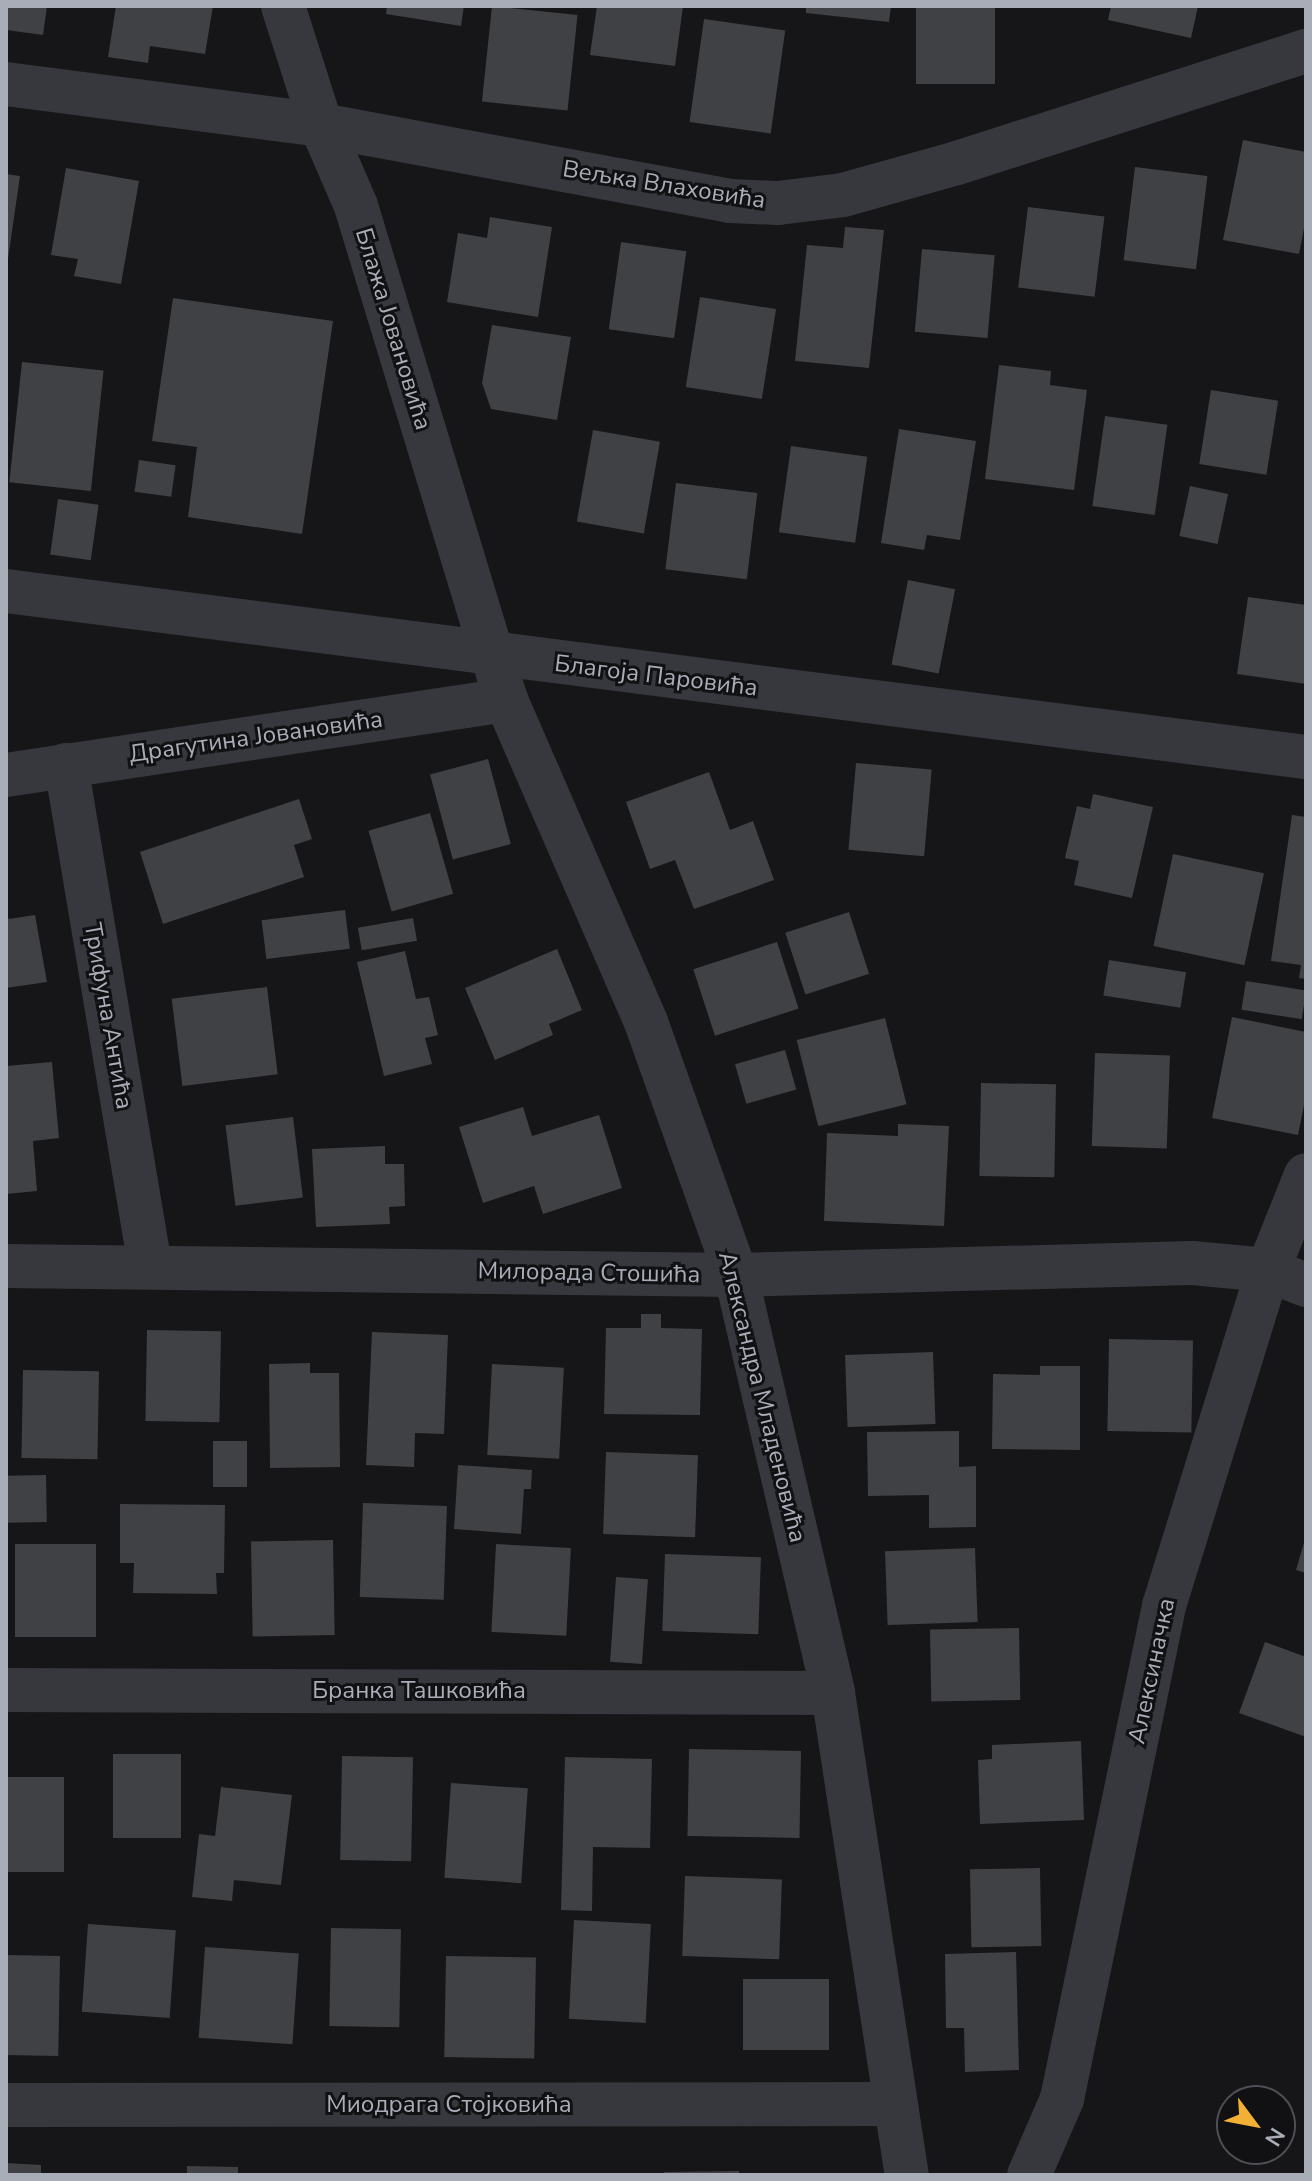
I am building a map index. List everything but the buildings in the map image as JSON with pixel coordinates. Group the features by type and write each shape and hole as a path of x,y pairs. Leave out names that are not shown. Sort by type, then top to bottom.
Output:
{"street":[{"name":"Блажа Јовановића","path":"283,6 321,125 356,206 492,655"},
{"name":"Вељка Влаховића","path":"6,84 321,125 730,201 778,203 843,195 957,163 1306,51"},
{"name":"Благоја Паровића","path":"6,591 1306,757"},
{"name":"Александра Младеновића","path":"492,655 506,700 646,1022 736,1275 833,1693 893,2104 907,2175"},
{"name":"Драгутина Јовановића","path":"6,775 506,700"},
{"name":"Трифуна Антића","path":"66,765 150,1266"},
{"name":"Алексиначка","path":"1029,2175 1062,2099 1164,1606 1287,1278 1306,1175"},
{"name":"Милорада Стошића","path":"6,1266 736,1275 1192,1263 1287,1278"},
{"name":"Бранка Ташковића","path":"6,1690 833,1693"},
{"name":"Миодрага Стојковића","path":"6,2105 893,2104"}]}
